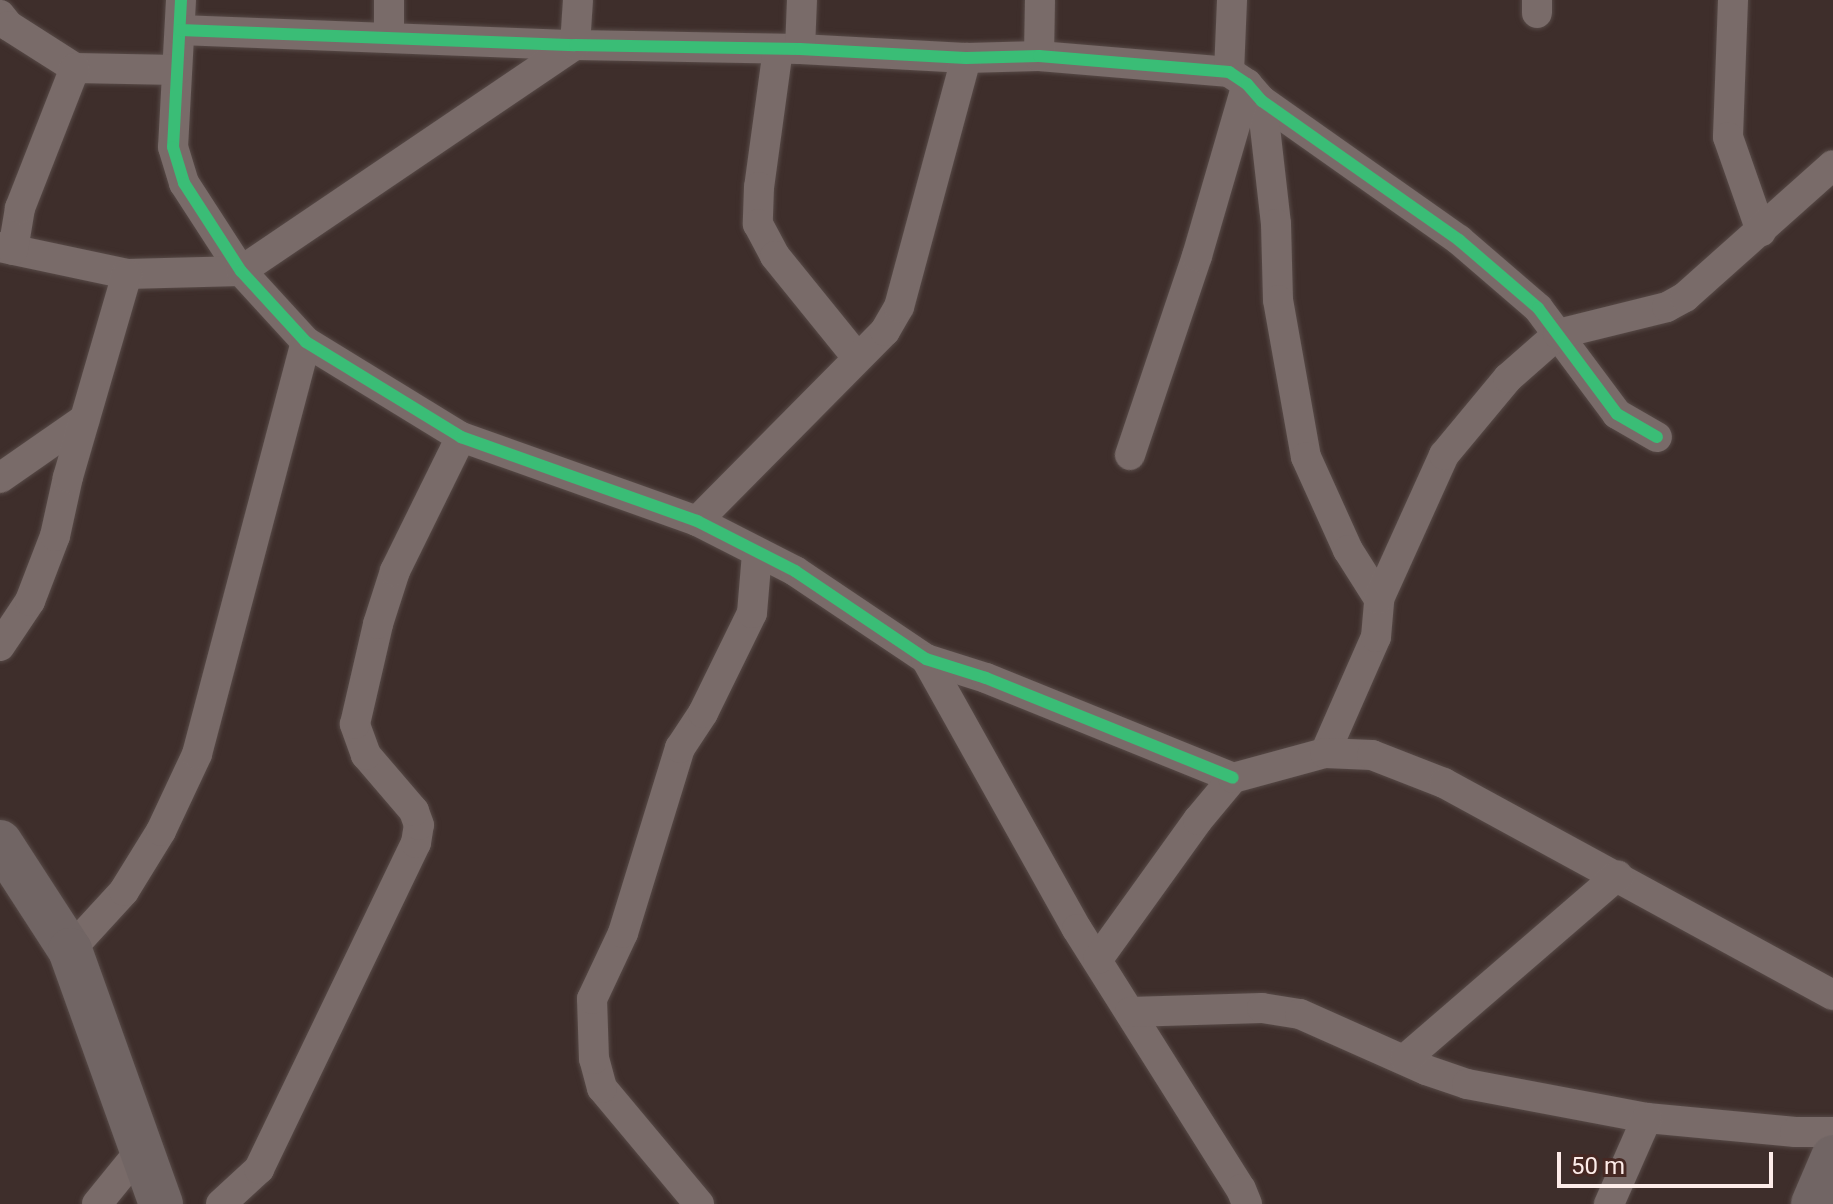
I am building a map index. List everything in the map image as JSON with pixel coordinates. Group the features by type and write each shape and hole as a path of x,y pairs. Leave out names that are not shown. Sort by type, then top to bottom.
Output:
{"street":[{"path":"389,0 389,38"},
{"path":"575,45 578,0"},
{"path":"802,0 759,187 758,224 775,256 856,356"},
{"path":"1039,56 1040,0"},
{"path":"1232,0 1246,86 1276,224 1278,300 1306,457 1348,550 1379,599"},
{"path":"1733,0 1728,137 1761,231"},
{"path":"0,15 9,26 75,68 177,70"},
{"path":"1233,778 986,678 926,659 795,571 697,521 461,437 306,342 241,271 184,183 173,147 180,15 389,38 789,49 966,58 1039,56 1246,86 1459,240 1538,308 1617,414 1657,437"},
{"path":"75,68 6,248 51,261 127,274 241,271 575,45"},
{"path":"697,521 856,356 885,331 899,307 966,58"},
{"path":"1130,455 1197,256 1246,86"},
{"path":"1325,753 1376,637 1379,599 1444,455 1508,378 1558,334 1667,307 1685,297 1833,165"},
{"path":"0,646 30,601 55,536 127,274"},
{"path":"70,950 124,891 161,831 197,754 306,342"},
{"path":"0,478 85,419"},
{"path":"221,1204 259,1169 416,843 419,825 414,811 366,755 355,724 378,624 395,571 461,437"},
{"path":"699,1204 602,1088 592,1045 592,999 623,933 680,748 703,713 752,613 757,553"},
{"path":"926,659 1077,929 1247,1204"},
{"path":"1098,959 1198,820 1233,778 1325,753 1372,755 1444,783 1618,875 1833,995"},
{"path":"0,842 70,950 161,1204"},
{"path":"1405,1059 1618,875"},
{"path":"1130,1012 1262,1008 1300,1014 1467,1084 1647,1118 1795,1132 1833,1132"},
{"path":"1609,1204 1647,1118"},
{"path":"97,1204 140,1151"},
{"path":"1813,1204 1833,1157"}],"cycle path":[{"path":"181,0 173,147 184,183 241,271 306,342 461,437 697,521 795,571 926,659 986,678 1233,778"},
{"path":"180,30 575,45 800,49 966,58 1039,56 1229,72 1247,84 1262,101 1459,240 1538,308 1617,414 1657,437"}]}
